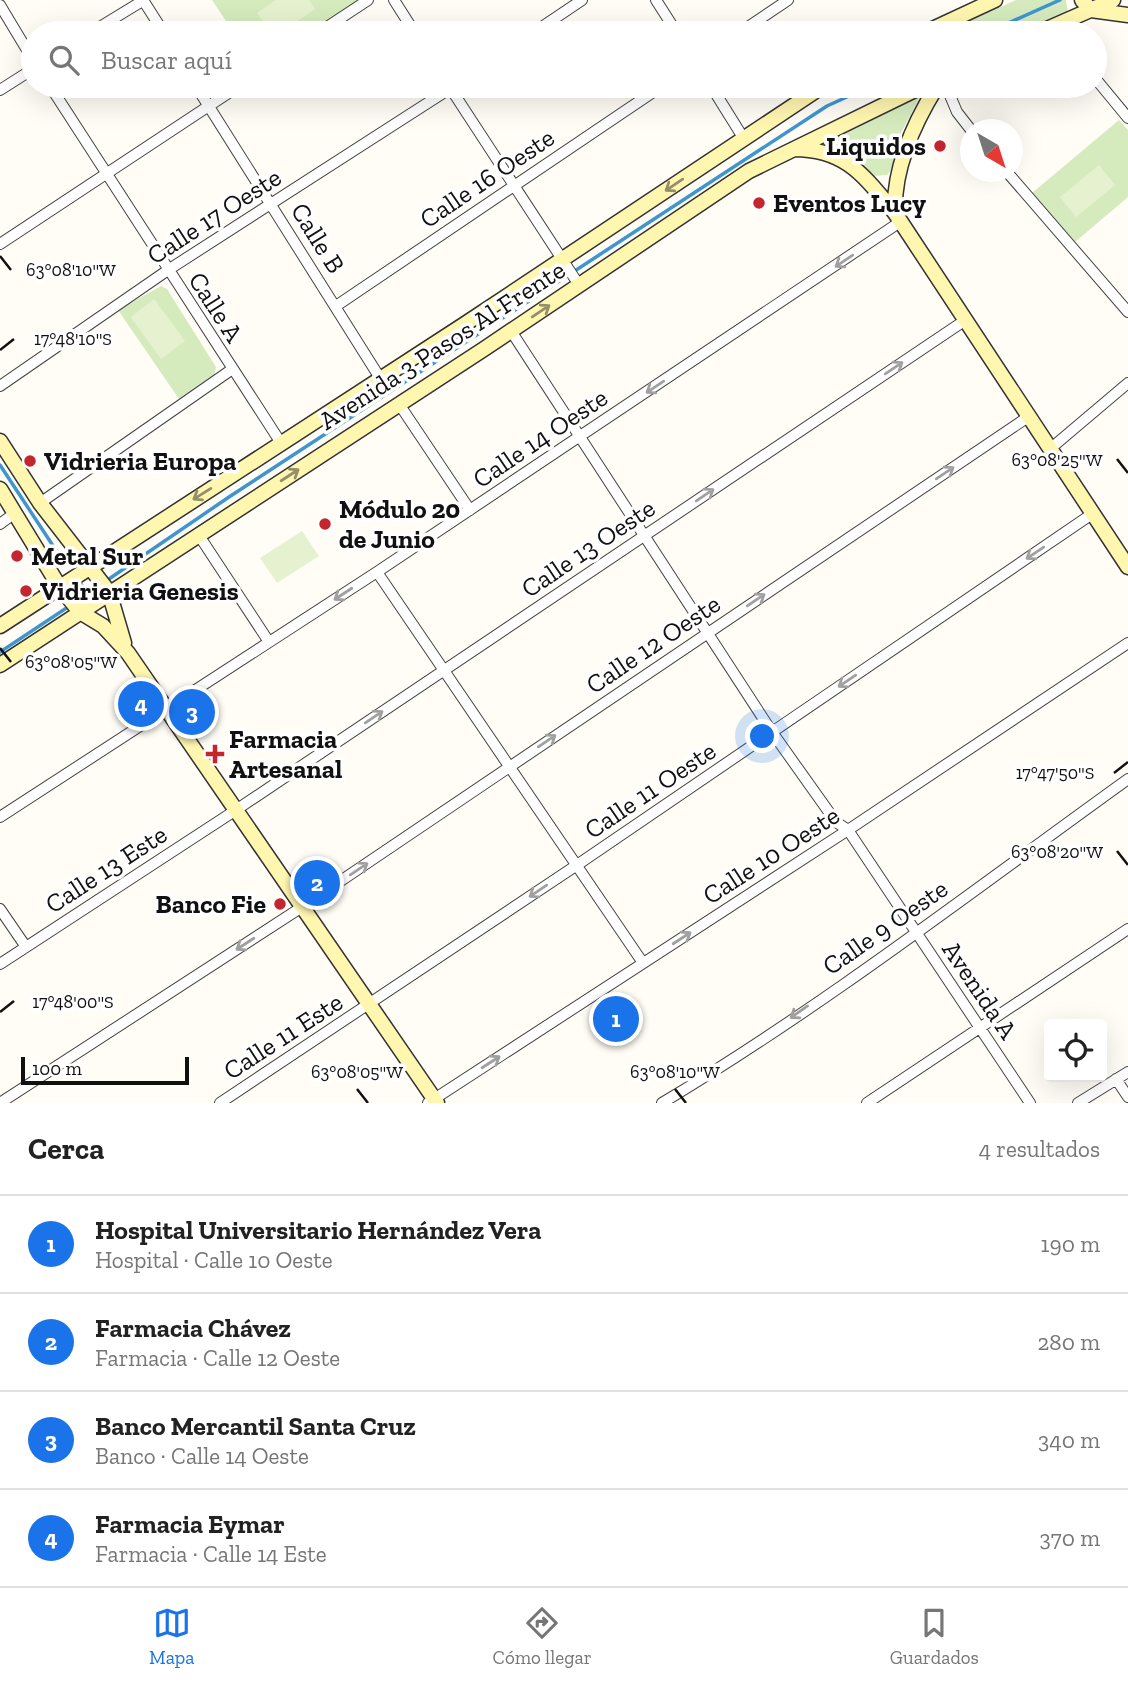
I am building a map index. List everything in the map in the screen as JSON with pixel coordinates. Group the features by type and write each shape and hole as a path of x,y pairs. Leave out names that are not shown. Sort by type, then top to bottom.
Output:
{"main road":[{"path":"952,21 995,0"},
{"path":"1066,21 1086,5 1112,0"},
{"path":"1086,5 1128,15"},
{"name":"Avenida 3 Pasos Al Frente","path":"0,626 63,591 101,581 198,534 511,331 570,273 744,139 805,98"},
{"name":"Avenida 3 Pasos Al Frente","path":"0,665 79,610 101,581 281,443 380,379 748,171 897,98"},
{"path":"897,218 894,196 910,137 931,98"},
{"path":"789,149 811,149 852,165 868,179 897,218 1092,514 1124,550 1128,567"},
{"path":"0,441 40,503 101,581 128,653"},
{"path":"0,489 63,591 79,610 103,626 128,653 369,1004 433,1102"}],"street":[{"path":"109,21 143,0 156,21"},
{"path":"336,21 368,0"},
{"path":"394,0 407,21"},
{"path":"551,21 582,0"},
{"path":"656,0 669,21"},
{"path":"757,21 788,0"},
{"path":"0,5 21,40"},
{"path":"0,90 21,77"},
{"path":"1107,92 1128,117"},
{"name":"Calle A","path":"58,98 281,443"},
{"name":"Calle B","path":"203,98 272,203 380,379"},
{"path":"0,244 220,98"},
{"name":"Calle 17 Oeste","path":"0,386 168,270 434,98"},
{"path":"458,98 570,273"},
{"name":"Calle 16 Oeste","path":"336,306 644,98"},
{"path":"718,98 744,139"},
{"path":"951,98 962,119"},
{"path":"1016,182 1128,312"},
{"name":"Calle 14 Oeste","path":"0,817 579,438 897,218"},
{"name":"Calle 13 Oeste","path":"236,810 964,321"},
{"path":"511,331 772,732 836,822 848,830"},
{"path":"40,503 231,369"},
{"path":"1050,449 1128,383"},
{"path":"399,404 470,510"},
{"name":"Calle 12 Oeste","path":"0,1103 302,907 1028,417"},
{"path":"0,524 15,513"},
{"name":"Calle 11 Oeste","path":"369,1004 1092,514"},
{"path":"198,534 269,642"},
{"path":"377,572 643,963"},
{"name":"Calle 10 Oeste","path":"433,1102 848,830 1128,642"},
{"name":"Calle 9 Oeste","path":"662,1103 709,1075 916,932 1128,779"},
{"name":"Calle 13 Este","path":"0,964 236,810"},
{"name":"Avenida A","path":"848,830 1030,1103"},
{"path":"0,909 26,947"},
{"path":"867,1103 1128,929"},
{"name":"Calle 11 Este","path":"220,1103 369,1004"},
{"path":"1078,1103 1128,1072"},
{"path":"1116,1080 1128,1097"}],"green space":[{"path":"212,0 362,0 330,21 226,21"},
{"path":"276,0 309,0 315,9 298,21 263,21 257,13"},
{"path":"1016,0 1066,0 1068,14 1052,21 970,21"},
{"path":"919,98 900,135 892,169 887,175 873,176 856,160 813,145"},
{"path":"1119,120 1128,130 1128,197 1075,242 1032,193"},
{"path":"1099,165 1115,185 1076,217 1060,197"},
{"path":"161,286 167,289 216,367 214,377 179,399 118,310"},
{"path":"154,299 185,341 161,359 131,317"},
{"path":"302,531 319,556 277,583 260,558"}],"waterway":[{"path":"1013,21 1060,0"},
{"path":"106,581 229,497 827,106 845,98"},
{"path":"0,465 63,561"},
{"path":"78,581 89,593"},
{"path":"78,601 100,585"},
{"path":"0,652 71,605"}],"place":[{"name":"Liquidos","path":"940,146"},
{"name":"Eventos Lucy","path":"759,203"},
{"name":"Vidrieria Europa","path":"30,461"},
{"name":"Módulo 20 de Junio","path":"325,524"},
{"name":"Metal Sur","path":"17,556"},
{"name":"Vidrieria Genesis","path":"26,591"},
{"name":"Farmacia Eymar","path":"141,704"},
{"name":"Banco Mercantil Santa Cruz","path":"192,712"},
{"name":"Farmacia Artesanal","path":"215,754"},
{"name":"Farmacia Chávez","path":"317,883"},
{"name":"Banco Fie","path":"280,904"},
{"name":"Hospital Universitario Hernández Vera","path":"616,1019"}]}
